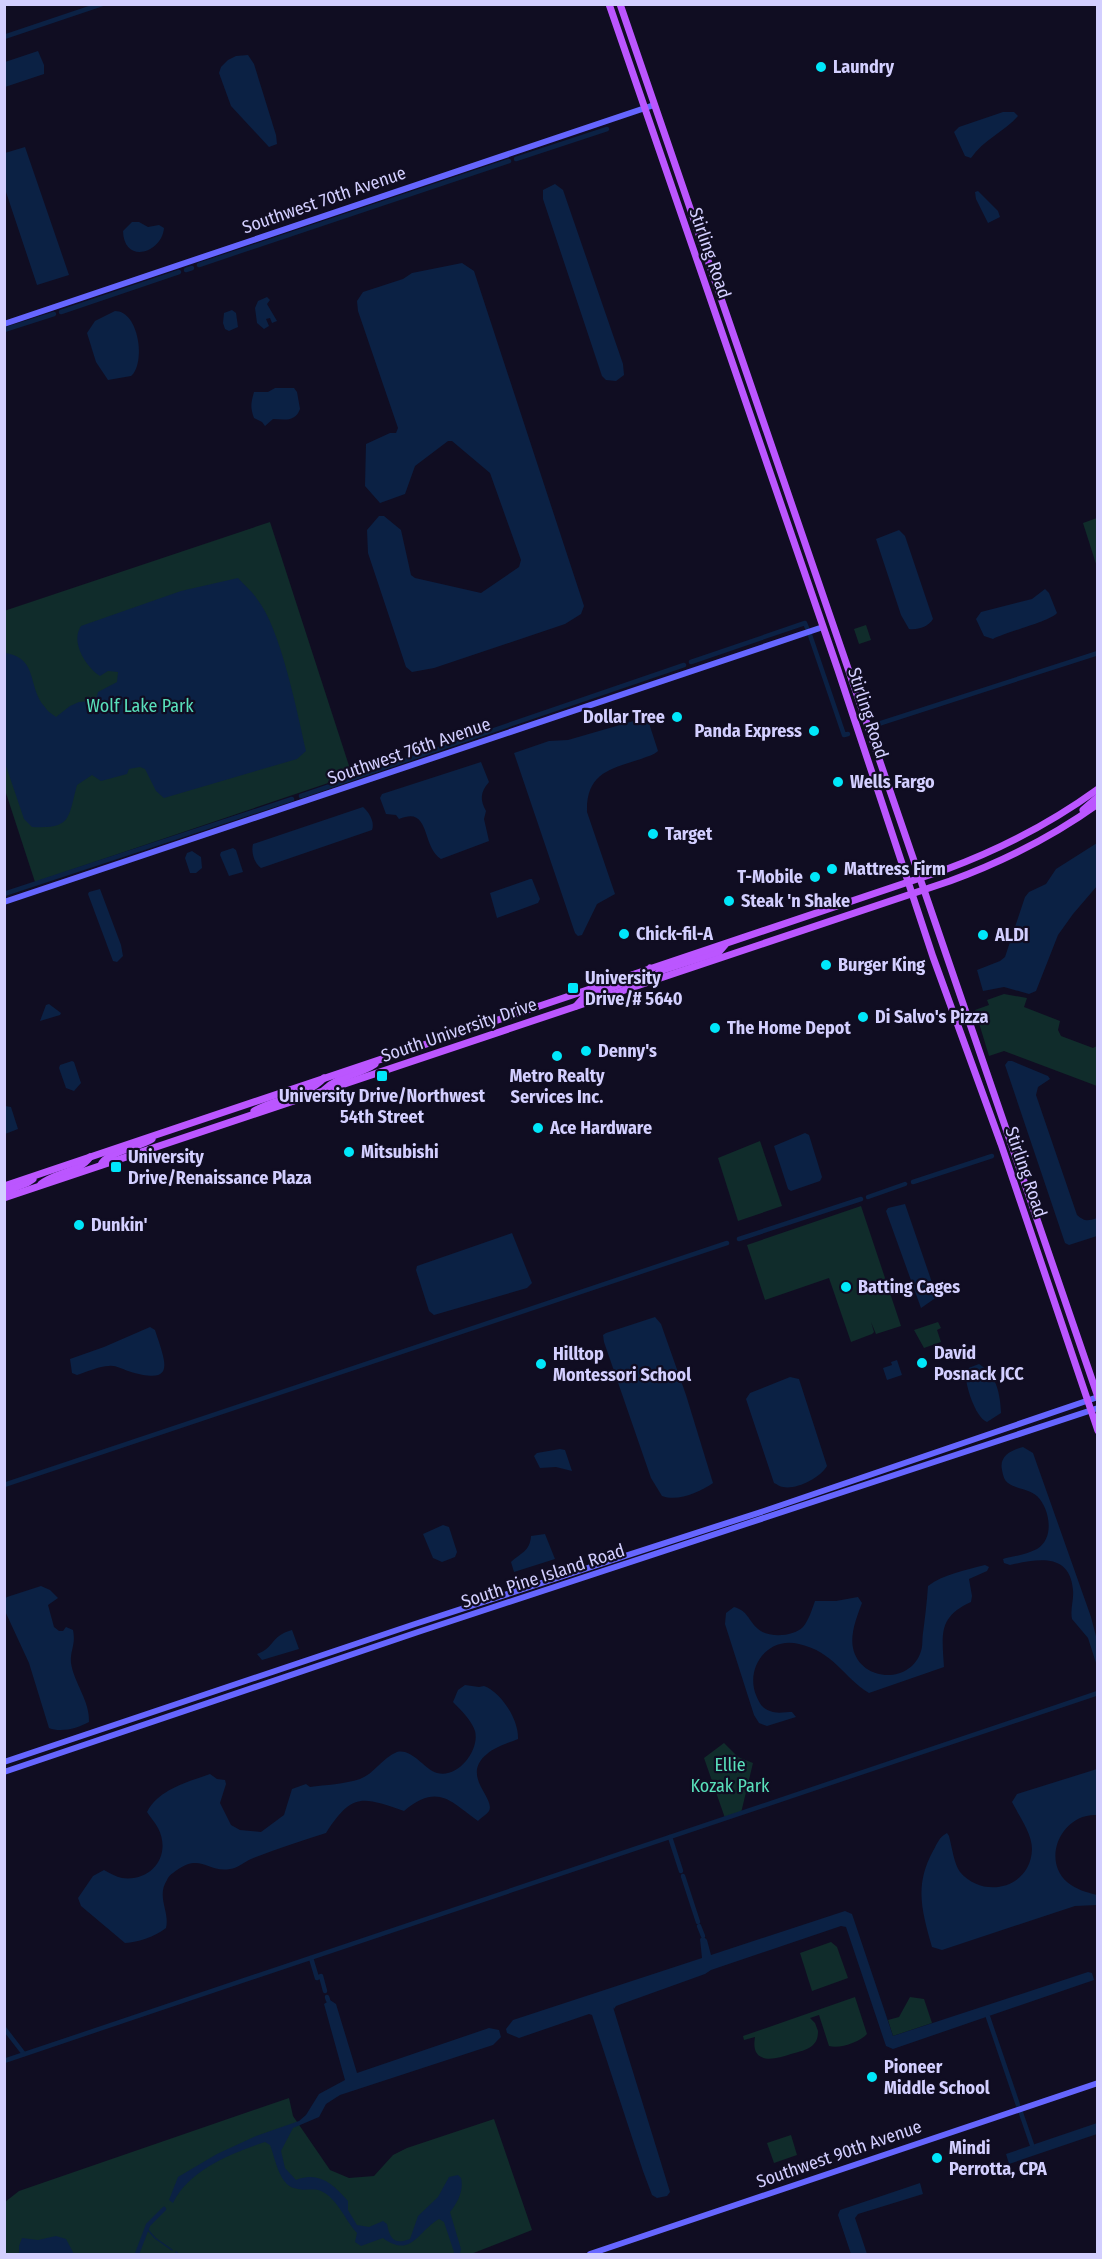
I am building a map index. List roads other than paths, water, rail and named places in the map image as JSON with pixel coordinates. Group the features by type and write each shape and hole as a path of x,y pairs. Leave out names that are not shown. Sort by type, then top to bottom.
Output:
{"main road":[{"name":"Stirling Road","path":"614,5 654,105 1098,1397"},
{"name":"Stirling Road","path":"614,5 645,108 850,705 912,895 1088,1401 1094,1409 1098,1431"},
{"name":"Southwest 70th Avenue","path":"4,324 654,105"},
{"path":"819,615 832,624"},
{"name":"Southwest 76th Avenue","path":"4,902 823,627"},
{"path":"850,705 863,713"},
{"name":"South University Drive","path":"4,1186 920,879 979,857 1012,841 1054,818 1098,789"},
{"path":"1073,820 1098,797"},
{"path":"1073,820 1098,804"},
{"name":"South University Drive","path":"4,1198 924,891 996,863 1073,820"},
{"path":"657,979 656,976 660,971 719,952 727,943"},
{"path":"576,1006 584,997 645,976 650,968"},
{"path":"322,1091 336,1080 360,1072 382,1059"},
{"path":"242,1118 264,1105 315,1087 326,1077"},
{"path":"101,1166 106,1158 144,1144 162,1133"},
{"path":"36,1187 48,1178 84,1165 90,1157"},
{"path":"4,1192 30,1182 34,1176"},
{"path":"1042,1268 1052,1265"},
{"name":"South Pine Island Road","path":"4,1762 1098,1397"},
{"name":"South Pine Island Road","path":"4,1772 418,1632 1094,1409"},
{"path":"36,1752 39,1760"},
{"name":"Southwest 90th Avenue","path":"590,2254 1098,2084"}],"water":[{"path":"38,51 44,65 44,74 5,87 5,62"},
{"path":"248,55 254,64 276,135 277,144 269,147 231,106 219,73 228,60 236,56"},
{"path":"1003,112 1014,112 1018,116 981,146 971,158 965,156 954,132 959,127"},
{"path":"25,147 69,275 37,285 5,189 5,153"},
{"path":"555,184 563,190 623,364 624,375 616,381 606,380 602,376 543,199 543,190"},
{"path":"978,191 998,211 1000,217 988,223 976,199 975,192"},
{"path":"132,222 139,222 148,227 159,225 164,228 162,237 150,249 136,252 125,242 123,231"},
{"path":"462,263 474,271 584,606 581,614 565,624 434,668 412,672 406,667 368,553 367,530 379,516 384,516 401,530 411,575 415,578 481,593 519,567 521,560 490,473 452,441 448,441 415,466 405,494 380,503 365,486 366,444 390,433 396,433 398,428 358,311 357,301 363,292 403,279 412,273"},
{"path":"267,297 270,300 267,304 277,321 272,323 270,318 266,319 269,326 264,329 257,323 255,308 258,301"},
{"path":"232,310 236,313 238,327 229,331 225,329 223,323 224,313"},
{"path":"115,311 123,313 135,328 138,339 138,360 131,376 108,380 96,362 87,333 95,321"},
{"path":"275,388 294,388 300,409 292,418 273,419 265,426 254,418 251,408 254,392 268,392"},
{"path":"899,530 905,536 933,619 926,626 919,628 909,629 901,615 876,539"},
{"path":"238,578 253,593 274,630 293,694 306,751 297,759 164,798 156,791 145,769 140,767 129,769 127,774 101,781 92,775 77,785 66,819 55,826 32,827 24,819 5,763 5,653 16,656 28,667 40,699 47,710 56,717 79,702 92,701 98,692 117,682 118,672 108,671 100,676 81,654 77,639 81,626 181,591"},
{"path":"1045,589 1057,613 1038,623 993,639 984,636 976,619 981,612 1032,599"},
{"path":"644,718 648,720 658,751 610,770 595,781 591,789 587,812 615,894 597,904 582,935 578,936 575,933 514,753 549,741 568,740"},
{"path":"481,762 489,782 482,796 489,841 441,859 430,845 421,822 409,816 399,819 396,815 386,814 380,798 382,794"},
{"path":"363,807 371,817 372,830 261,868 255,860 253,844"},
{"path":"1097,843 1097,886 1058,935 1036,991 1029,994 1004,987 983,991 977,970 1005,957 1025,897 1029,892 1046,884 1056,869"},
{"path":"233,848 236,850 243,872 229,876 220,855 221,852"},
{"path":"192,851 201,857 202,868 196,873 190,873 185,858 187,853"},
{"path":"530,879 540,899 538,903 497,918 490,893"},
{"path":"100,889 121,945 123,956 117,962 113,961 88,894"},
{"path":"49,1004 61,1013 60,1015 40,1021 46,1005"},
{"path":"72,1061 81,1083 74,1091 66,1088 59,1068 60,1065"},
{"path":"1008,1061 1048,1076 1050,1079 1038,1087 1036,1095 1077,1215 1087,1220 1097,1218 1097,1236 1069,1245 1065,1243 1005,1065"},
{"path":"5,1106 11,1107 18,1129 5,1134"},
{"path":"805,1133 809,1135 822,1177 820,1181 791,1191 788,1189 774,1146"},
{"path":"905,1204 937,1297 921,1308 886,1211 888,1208"},
{"path":"512,1233 532,1283 527,1288 434,1315 429,1311 416,1270 417,1266"},
{"path":"655,1317 661,1324 686,1395 713,1483 695,1493 675,1498 662,1496 651,1478 603,1335"},
{"path":"150,1327 155,1330 162,1353 164,1369 161,1374 144,1375 111,1366 77,1375 72,1373 70,1359"},
{"path":"897,1360 902,1375 887,1380 883,1368 892,1365 891,1362"},
{"path":"979,1364 994,1379 1000,1399 1001,1413 987,1422 978,1414 966,1381 966,1369"},
{"path":"790,1377 799,1379 827,1466 813,1479 801,1485 782,1487 774,1483 746,1399 750,1393"},
{"path":"1023,1447 1033,1453 1091,1617 1097,1640 1097,1666 1088,1638 1072,1619 1073,1590 1071,1578 1066,1569 1059,1564 1041,1560 1010,1565 1004,1563 1003,1559 1037,1549 1043,1544 1048,1531 1049,1523 1045,1508 1037,1496 1011,1485 1003,1476 1004,1457"},
{"path":"565,1450 572,1471 556,1467 540,1468 534,1456 537,1453"},
{"path":"443,1525 449,1527 457,1552 455,1557 442,1562 433,1558 423,1534"},
{"path":"545,1534 555,1559 514,1572 511,1562 527,1549 531,1536"},
{"path":"985,1565 989,1567 987,1571 969,1579 971,1602 947,1620 943,1636 944,1667 869,1693 821,1653 799,1644 778,1645 769,1649 762,1656 757,1664 753,1684 756,1695 764,1708 775,1712 792,1712 796,1717 767,1726 759,1723 754,1715 725,1624 726,1613 734,1607 745,1613 762,1632 780,1635 793,1633 803,1627 815,1601 836,1601 858,1597 862,1603 854,1625 852,1643 858,1659 865,1668 875,1673 897,1674 907,1670 921,1651 928,1586 948,1575"},
{"path":"41,1586 50,1590 58,1598 48,1605 54,1627 59,1631 63,1631 66,1627 73,1630 71,1663 85,1699 89,1722 69,1729 49,1728 29,1663 5,1611 7,1597"},
{"path":"292,1630 299,1649 262,1660 257,1654 267,1649 280,1635"},
{"path":"465,1685 484,1686 497,1694 512,1715 518,1732 518,1739 494,1749 480,1762 477,1770 478,1778 490,1806 489,1811 478,1821 443,1798 426,1798 404,1811 377,1802 359,1801 343,1811 326,1833 260,1855 230,1869 192,1863 177,1870 171,1874 164,1886 166,1928 136,1942 125,1943 81,1906 78,1898 93,1876 104,1870 120,1877 133,1878 142,1876 156,1865 161,1857 162,1838 147,1812 152,1804 166,1792 193,1780 210,1774 217,1779 225,1780 226,1784 220,1803 231,1825 240,1830 261,1832 284,1815 292,1789 306,1784 310,1787 360,1779 397,1752 408,1753 437,1773 452,1772 466,1761 476,1739 471,1723 453,1702 458,1690"},
{"path":"1097,1769 1097,1815 1085,1816 1074,1821 1065,1829 1056,1850 1056,1862 1059,1872 1067,1882 1078,1889 1097,1895 1097,1905 1075,1906 942,1950 932,1947 923,1910 923,1876 937,1843 942,1837 947,1833 949,1836 958,1869 970,1881 981,1886 1005,1886 1024,1873 1030,1862 1032,1849 1028,1831 1012,1802 1017,1794"},
{"path":"845,1911 852,1914 893,2036 1088,1972 1092,1973 1094,1980 893,2049 886,2046 846,1927 841,1926 711,1970 616,2006 614,2009 613,2007 670,2192 667,2196 657,2198 652,2195 643,2171 592,2015 589,2014 519,2038 507,2033 506,2029 513,2020 702,1958 700,1939 703,1936 707,1940 711,1955"},
{"path":"330,2000 336,2004 357,2073 489,2028 499,2030 501,2037 493,2045 340,2095 326,2104 319,2117 293,2128 281,2151 285,2168 296,2180 312,2177 325,2181 337,2189 348,2201 348,2210 357,2225 369,2227 383,2221 387,2224 391,2237 396,2241 410,2239 418,2216 438,2197 449,2177 458,2175 462,2182 461,2191 450,2212 461,2249 460,2254 453,2254 444,2222 439,2219 414,2241 407,2244 401,2246 393,2244 383,2238 361,2246 355,2242 357,2233 327,2194 319,2190 298,2189 286,2183 279,2172 270,2145 265,2142 213,2164 189,2181 173,2203 169,2200 178,2177 217,2154 256,2136 299,2121 306,2115 319,2094 345,2080 324,2004"},
{"path":"1097,2123 1097,2134 1009,2164 1006,2154"},
{"path":"920,2183 923,2194 858,2214 855,2218 867,2254 851,2254 838,2215 840,2210"},
{"path":"56,2236 66,2239 74,2254 19,2254 22,2238 38,2240"}],"waterway":[{"path":"4,37 102,4"},
{"path":"516,159 607,129"},
{"path":"199,265 509,161"},
{"path":"186,270 192,268"},
{"path":"61,312 179,272"},
{"path":"4,330 54,314"},
{"path":"691,662 805,623 807,628"},
{"path":"810,635 844,735 848,734"},
{"path":"875,725 1098,653"},
{"path":"301,796 684,665"},
{"path":"4,894 292,799"},
{"path":"913,1182 992,1156"},
{"path":"868,1197 905,1184"},
{"path":"739,1239 861,1199"},
{"path":"4,1485 727,1243"},
{"path":"4,2061 1098,1693"},
{"path":"670,1837 681,1871"},
{"path":"683,1876 698,1922"},
{"path":"699,1926 703,1936"},
{"path":"311,1958 317,1978 321,1976 325,1991"},
{"path":"988,2017 1018,2105"},
{"path":"4,2028 24,2054"},
{"path":"1021,2113 1032,2145"},
{"path":"137,2254 148,2225 164,2209"},
{"path":"147,2229 172,2250"}],"place":[{"name":"Laundry","path":"821,67"},
{"name":"Dollar Tree","path":"677,717"},
{"name":"Panda Express","path":"814,731"},
{"name":"Wells Fargo","path":"838,782"},
{"name":"Target","path":"653,834"},
{"name":"Mattress Firm","path":"832,869"},
{"name":"T-Mobile","path":"815,877"},
{"name":"Steak 'n Shake","path":"729,901"},
{"name":"Chick-fil-A","path":"624,934"},
{"name":"ALDI","path":"983,935"},
{"name":"Burger King","path":"826,965"},
{"name":"University Drive/# 5640","path":"573,988"},
{"name":"Di Salvo's Pizza","path":"863,1017"},
{"name":"The Home Depot","path":"715,1028"},
{"name":"Denny's","path":"586,1051"},
{"name":"Metro Realty Services Inc.","path":"557,1056"},
{"name":"University Drive/Northwest 54th Street","path":"382,1076"},
{"name":"Ace Hardware","path":"538,1128"},
{"name":"Mitsubishi","path":"349,1152"},
{"name":"University Drive/Renaissance Plaza","path":"116,1167"},
{"name":"Dunkin'","path":"79,1225"},
{"name":"Batting Cages","path":"846,1287"},
{"name":"David Posnack JCC","path":"922,1363"},
{"name":"Hilltop Montessori School","path":"541,1364"},
{"name":"Pioneer Middle School","path":"872,2077"},
{"name":"Mindi Perrotta, CPA","path":"937,2158"}],"park label":[{"name":"Wolf Lake Park","path":"140,706"},
{"name":"Ellie Kozak Park","path":"730,1775"}]}
